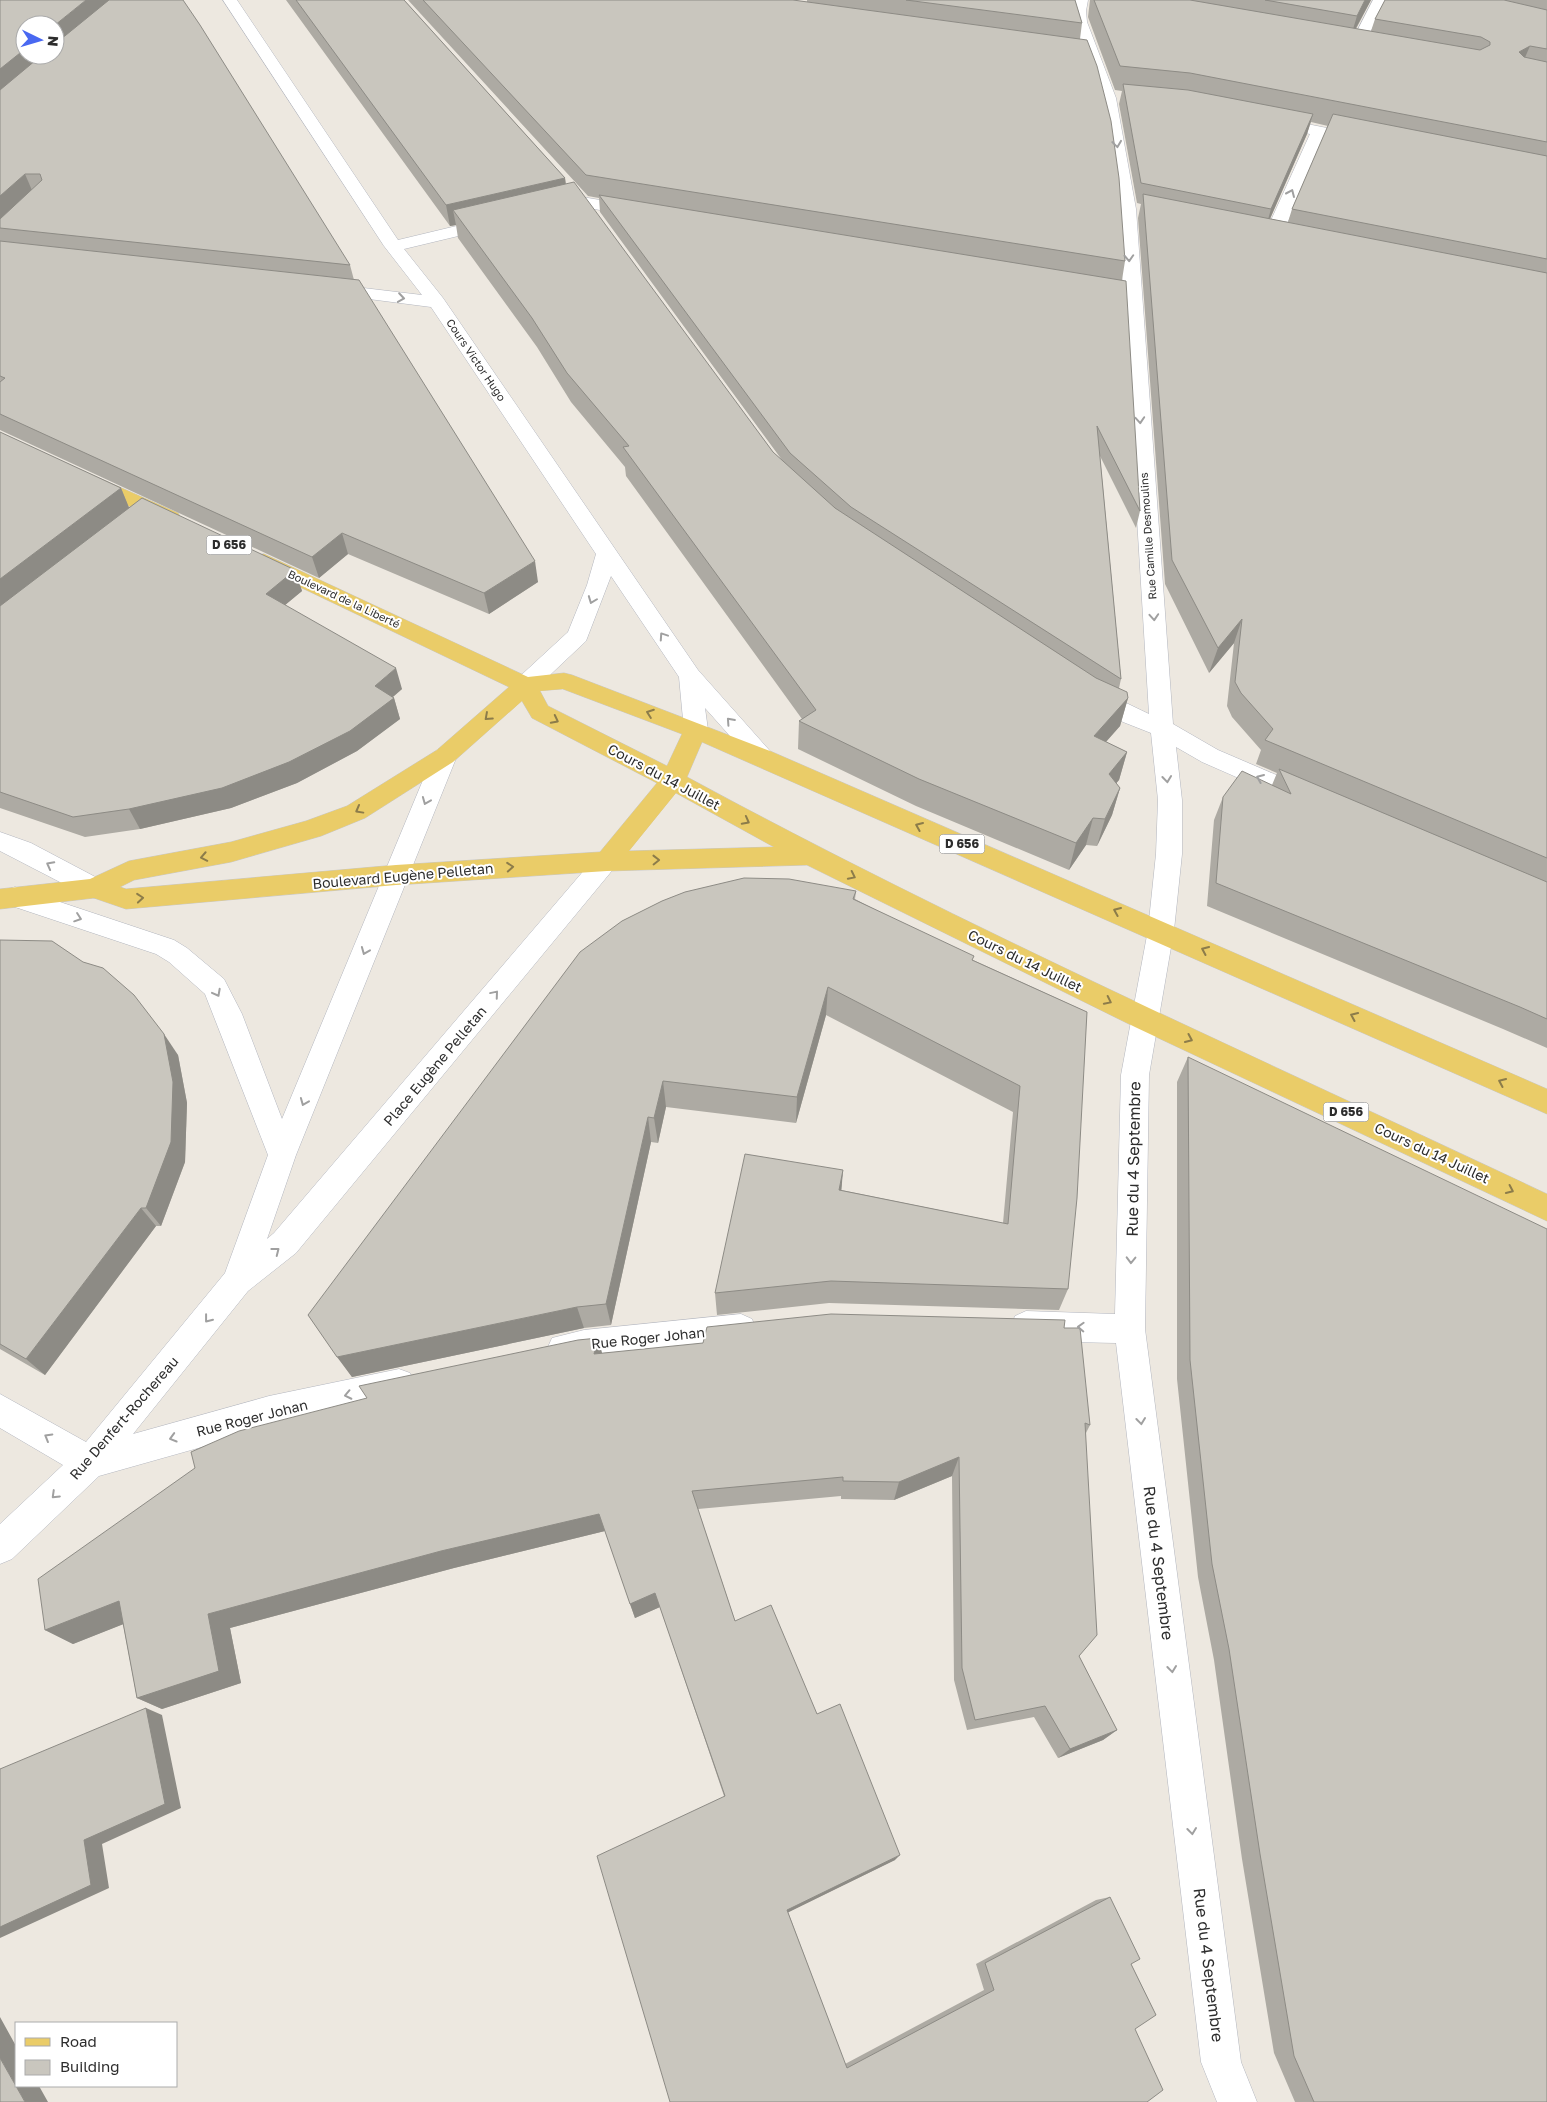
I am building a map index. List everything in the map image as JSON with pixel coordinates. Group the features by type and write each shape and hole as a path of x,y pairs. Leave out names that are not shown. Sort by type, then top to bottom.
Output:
{"main road":[{"path":"70,471 141,514 185,524"},
{"name":"Boulevard de la Liberté","path":"247,554 525,684 564,681 696,730"},
{"path":"94,888 129,871 231,852 312,829 356,812 444,756 525,684"},
{"name":"Cours du 14 Juillet","path":"525,684 540,712 672,780 808,854 1145,1019 1547,1208"},
{"name":"D 656","path":"696,730 1161,930 1547,1102"},
{"name":"Place Eugène Pelletan","path":"607,861 672,780 696,730"},
{"name":"Boulevard Eugène Pelletan","path":"7,898 94,888 126,899 396,875 607,861 691,860 808,854"}],"street":[{"name":"Cours Victor Hugo","path":"230,0 393,246 437,302 690,676 696,730"},
{"name":"Rue Camille Desmoulins","path":"1081,0 1077,10 1090,55 1108,96 1135,211 1121,290 1170,800 1169,854 1161,930 1145,1019"},
{"path":"1376,49 1352,44 1380,0"},
{"path":"1072,53 1090,55"},
{"path":"1108,96 1127,98"},
{"path":"1261,120 1376,142"},
{"path":"1272,238 1319,131"},
{"path":"535,213 575,195 649,213"},
{"path":"575,195 599,226"},
{"path":"393,246 506,219"},
{"path":"1254,234 1291,242"},
{"path":"316,288 437,302"},
{"path":"525,684 578,636 607,554"},
{"path":"690,676 762,757"},
{"path":"1073,682 1131,716 1162,728 1210,756 1330,808"},
{"path":"238,1281 282,1155 444,756"},
{"path":"0,841 22,850 94,888"},
{"name":"Place Eugène Pelletan","path":"238,1281 285,1244 607,861"},
{"path":"7,898 165,948 178,955 215,987 228,1014 282,1155"},
{"name":"Rue du 4 Septembre","path":"1145,1019 1135,1075 1130,1329 1221,2062 1237,2102"},
{"name":"Rue Denfert-Rochereau","path":"0,1547 90,1462 238,1281"},
{"path":"994,1325 1130,1329"},
{"name":"Rue Roger Johan","path":"536,1355 584,1345 770,1326"},
{"name":"Rue Roger Johan","path":"90,1462 269,1412 422,1379"},
{"path":"0,1410 90,1462"}],"building":[{"path":"0,0 86,0 65,17 65,15 15,15 15,57 0,69"},
{"path":"109,0 183,0 350,265 0,228 0,219 42,180 40,174 25,174 0,196 0,90 30,65 65,65 65,36"},
{"path":"296,0 404,0 565,178 446,205"},
{"path":"423,0 793,0 1087,40 1097,66 1111,121 1119,178 1125,261 586,175"},
{"path":"906,0 1075,0 1082,23"},
{"path":"1094,0 1190,0 1480,50 1490,45 1490,42 1481,37 1375,19 1385,0 1504,0 1547,10 1547,49 1530,46 1519,52 1524,57 1547,62 1547,142 1190,73 1120,66"},
{"path":"1265,0 1365,0 1357,16"},
{"path":"1123,84 1188,90 1313,114 1271,209 1141,183"},
{"path":"1333,114 1547,156 1547,259 1292,209"},
{"path":"574,182 773,452 835,508 1096,678 1127,692 1128,698 1094,736 1127,752 1109,774 1120,788 1105,819 1093,818 1076,843 919,779 799,721 816,710 623,447 629,446 567,373 532,318 453,210"},
{"path":"1143,194 1547,273 1547,858 1265,740 1273,729 1241,693 1235,682 1242,619 1218,648 1172,560"},
{"path":"599,195 1126,281 1140,511 1097,426 1121,679 851,507 790,453"},
{"path":"0,241 359,280 535,561 484,593 342,533 312,557 0,414 0,382 5,378 0,376"},
{"path":"0,432 121,488 0,579"},
{"path":"142,498 295,570 266,594 396,668 375,686 394,698 350,731 289,762 222,788 129,809 73,817 0,792 0,606"},
{"path":"1279,769 1547,882 1547,1019 1216,883 1223,797 1242,771 1291,794"},
{"path":"744,878 789,879 856,891 853,899 974,956 972,960 1087,1012 1077,1198 1068,1289 831,1281 715,1293 745,1154 843,1170 839,1190 1008,1224 1020,1086 828,987 797,1097 663,1081 654,1118 648,1117 606,1304 577,1307 337,1357 308,1315 580,952 622,921 662,901 685,892"},
{"path":"0,940 52,941 83,962 103,968 134,995 164,1034 173,1082 171,1142 146,1208 141,1208 26,1359 0,1344"},
{"path":"1188,1057 1547,1229 1547,2102 1314,2102 1294,2056 1260,1854 1229,1649 1212,1564 1190,1360"},
{"path":"831,1314 1065,1320 1064,1328 1080,1328 1090,1425 1085,1423 1097,1635 1079,1656 1117,1730 1070,1749 1045,1706 975,1720 962,1668 959,1457 899,1482 843,1481 843,1477 692,1491 735,1621 771,1605 817,1714 840,1704 900,1855 787,1910 847,2068 994,1990 985,1963 1110,1897 1140,1959 1131,1964 1156,2015 1135,2029 1163,2090 1147,2102 670,2102 597,1856 725,1796 655,1593 630,1604 599,1514 441,1551 208,1614 219,1671 137,1698 119,1601 45,1630 38,1579 195,1468 191,1452 239,1431 367,1398 359,1386 578,1340 598,1338 594,1354 703,1343 707,1327"},
{"path":"146,1708 165,1804 84,1840 91,1885 0,1927 0,1769"},
{"path":"0,2058 25,2102 0,2102"}]}
